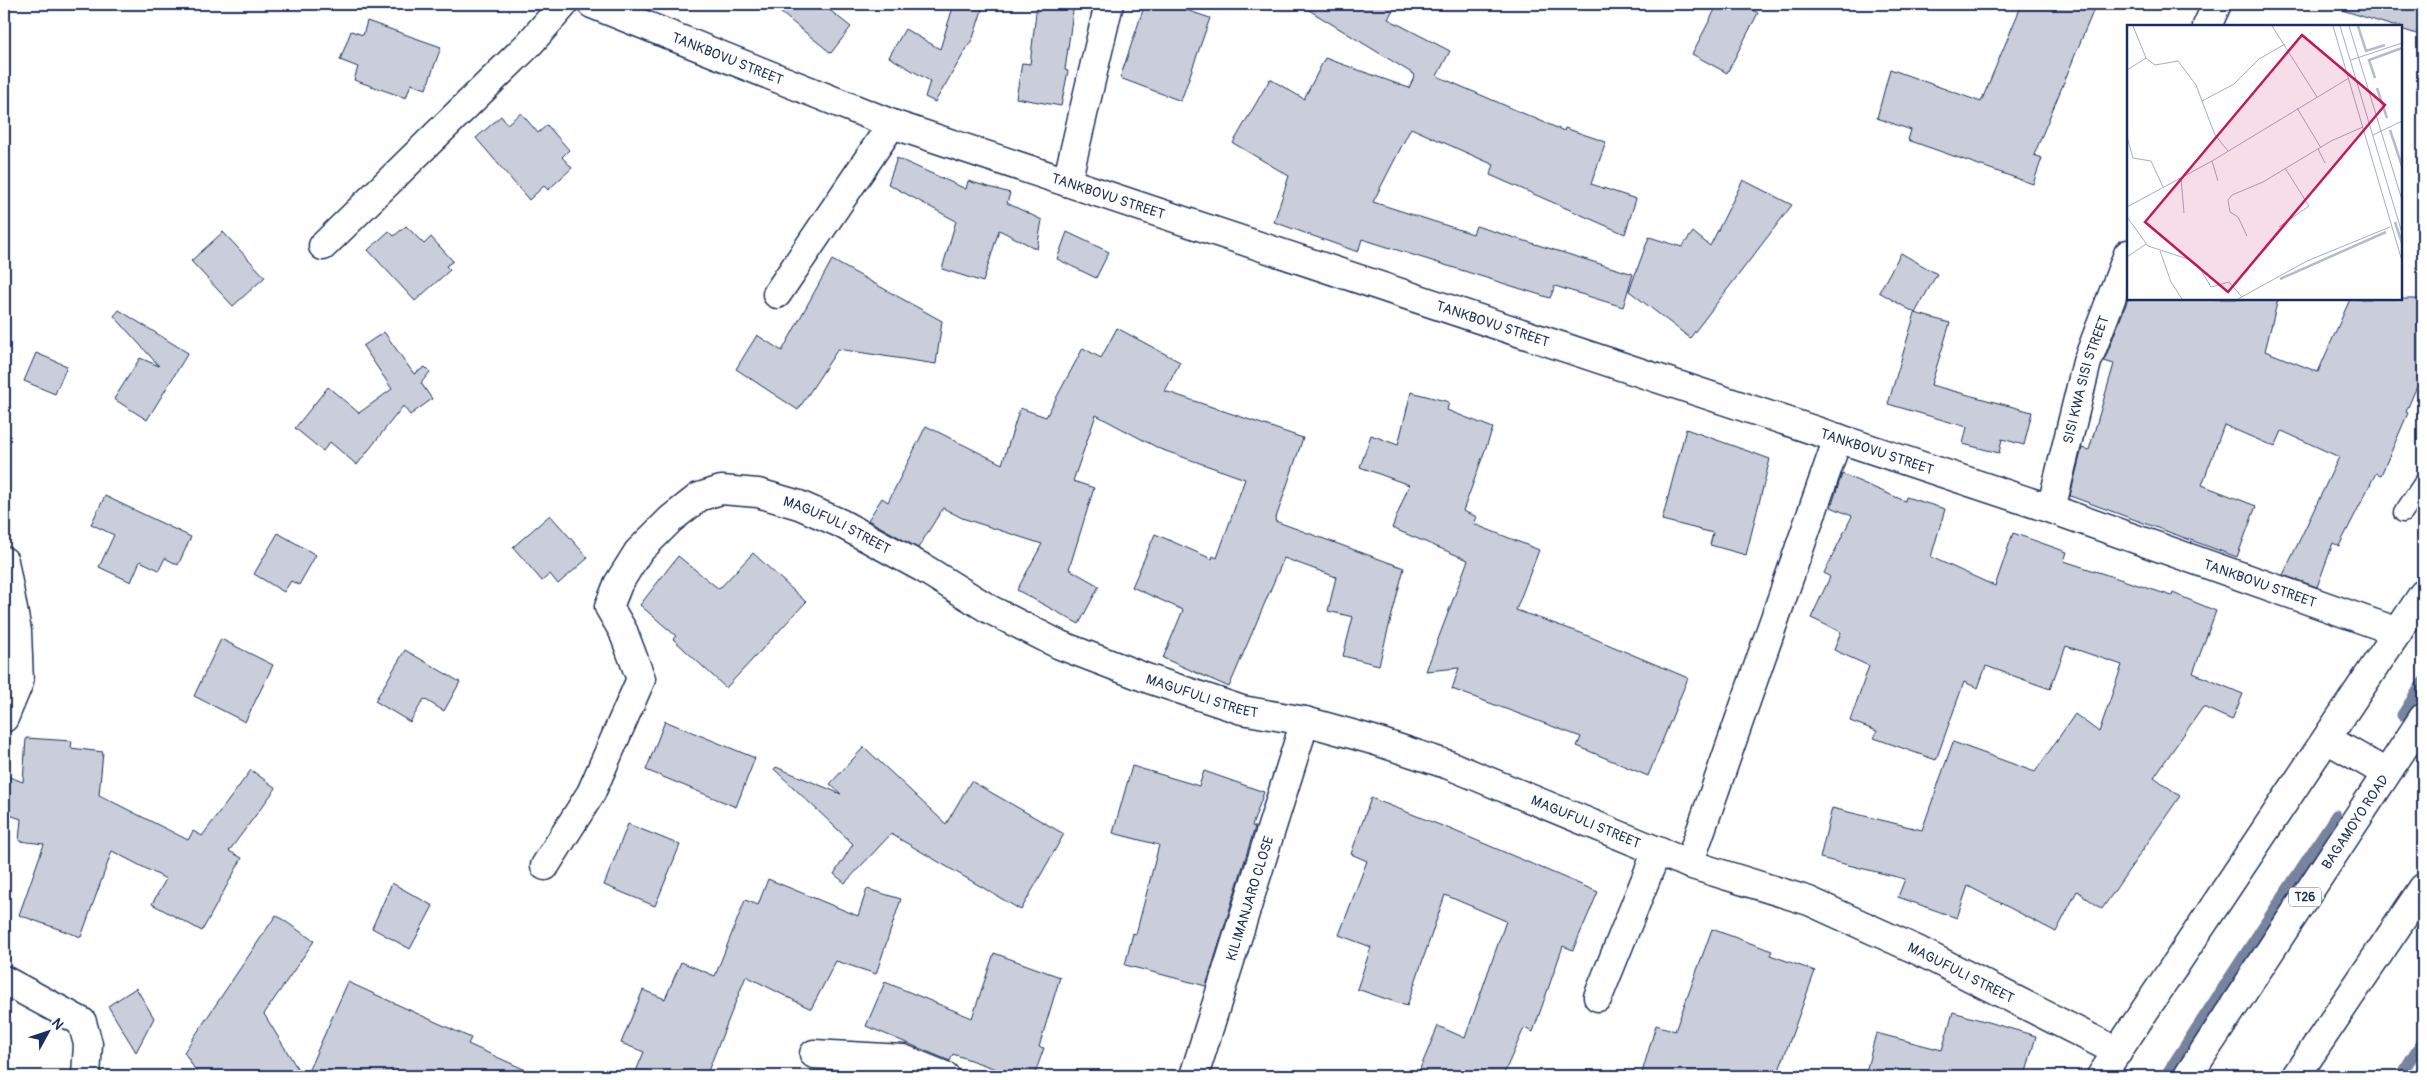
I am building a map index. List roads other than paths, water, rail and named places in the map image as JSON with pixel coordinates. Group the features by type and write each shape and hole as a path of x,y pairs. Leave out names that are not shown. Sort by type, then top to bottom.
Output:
{"main road":[{"path":"323,246 529,44 564,4"},
{"name":"TANKBOVU STREET","path":"592,4 892,124 2052,509 2398,632"},
{"path":"1067,182 1109,4"},
{"path":"2207,25 2217,4"},
{"path":"777,294 892,124"},
{"name":"SISI KWA SISI STREET","path":"2052,509 2087,362 2127,257"},
{"path":"1689,864 1838,438"},
{"name":"MAGUFULI STREET","path":"545,866 591,793 641,680 623,631 609,607 618,584 638,552 671,519 699,496 721,490 758,493 799,505 840,523 923,568 989,609 1060,646 1149,679 1242,710 1305,721 1372,740 1449,766 1689,864 1809,901 1917,950 2118,1052"},
{"path":"4,561 18,631 19,682 4,718"},
{"path":"2101,1076 2423,594"},
{"name":"BAGAMOYO ROAD","path":"2188,1076 2423,718"},
{"name":"KILIMANJARO CLOSE","path":"1194,1076 1305,721"},
{"path":"2327,739 2386,773"},
{"path":"1598,997 1657,851"},
{"path":"2296,1076 2423,888"},
{"path":"4,980 82,1022 88,1044 86,1076"},
{"path":"814,1054 902,1059 945,1076"}],"lane":[{"path":"2403,513 2423,483"}],"waterway":[{"path":"2402,715 2423,682"},
{"path":"2165,1076 2336,815"},
{"path":"2400,1076 2423,1040"}]}
